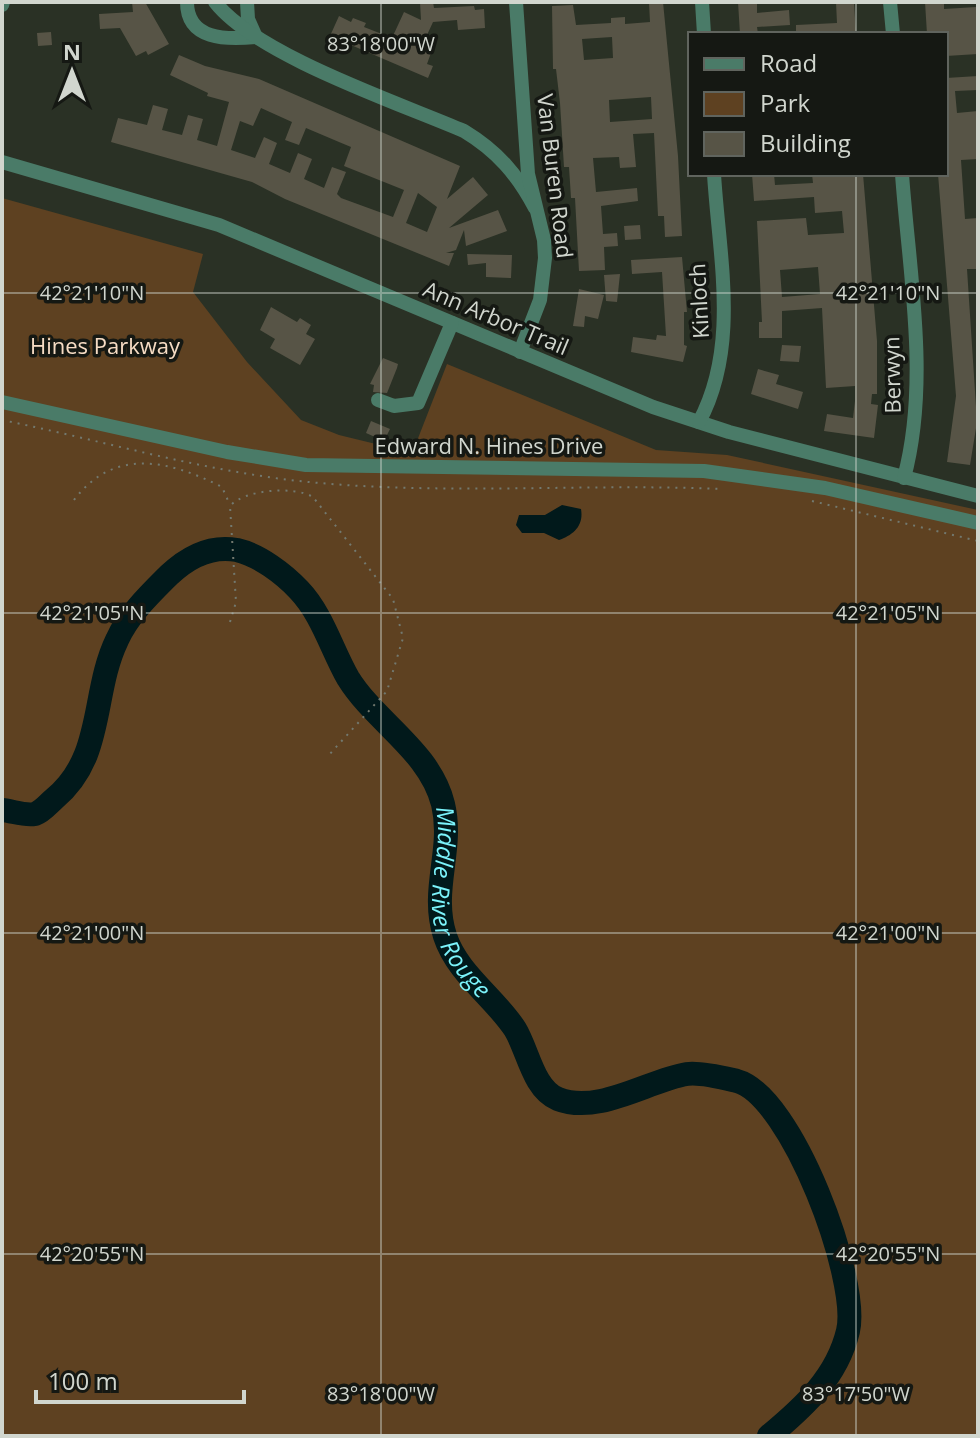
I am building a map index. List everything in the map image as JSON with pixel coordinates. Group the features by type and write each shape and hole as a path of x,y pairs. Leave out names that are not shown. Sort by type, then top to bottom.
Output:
{"street":[{"path":"187,2 191,23 206,35 238,39 256,37"},
{"path":"215,2 227,17 256,37 464,131 506,163 535,208"},
{"path":"247,2 248,19 256,37"},
{"name":"Van Buren Road","path":"516,2 528,174 544,240 545,278 520,352"},
{"path":"702,2 704,32"},
{"path":"890,2 893,32"},
{"name":"Ann Arbor Trail","path":"2,162 219,225 520,352 699,422 978,496"},
{"name":"Kinloch","path":"699,422 713,395 723,352 714,176"},
{"name":"Berwyn","path":"902,176 916,390 914,435 904,478"},
{"path":"378,400 394,406 418,403 452,323"},
{"name":"Edward N. Hines Drive","path":"2,402 227,452 306,465 704,471 825,488 978,523"}],"path":[{"path":"74,500 87,483 104,471 138,463 202,477 222,487 230,506 235,567 236,602 230,622"},
{"path":"230,506 247,496 295,491 313,497 393,599 403,638 387,691 328,756"}],"green space":[{"name":"Hines Parkway","path":"2,198 203,254 193,292 247,362 301,420 339,435 384,446 415,446 447,364 656,450 727,455 978,510 978,1436 2,1436"}],"water":[{"path":"562,505 581,509 581,520 576,529 564,538 559,540 544,533 522,533 516,525 519,515 545,515"}],"building":[{"path":"132,2 145,2 169,44 148,55 146,51 136,56 120,28 100,29 99,14 133,12"},
{"path":"420,2 433,2 434,8 474,6 475,10 484,9 485,28 458,30 457,20 433,22 422,46 432,50 427,64 433,66 428,78 330,36 339,16 351,22 353,18 366,23 364,27 392,38 404,12 421,20"},
{"path":"649,2 663,2 678,156 682,236 665,237 664,216 658,216 654,133 633,134 636,167 620,168 619,157 593,158 596,192 637,188 638,201 601,206 603,234 617,233 618,246 604,247 605,270 579,271 575,198 571,198 569,167 564,167 560,103 556,69 553,69 552,6 573,5 576,25 611,23 611,18 625,17 625,24 650,22","holes":["612,37 613,58 584,60 582,39","651,97 652,119 610,122 609,100"]},
{"path":"738,2 757,2 757,13 789,10 790,25 757,27 758,32 740,32"},
{"path":"836,2 854,2 856,32 796,32 796,25 837,23"},
{"path":"925,2 944,2 944,9 976,7 978,54 948,56 948,32 927,32"},
{"path":"51,32 52,45 38,46 37,33"},
{"path":"179,55 205,66 259,79 460,166 447,199 473,177 488,195 449,228 498,210 507,231 466,246 464,230 456,250 446,253 454,253 449,266 285,199 252,182 111,142 118,118 147,125 153,105 168,109 162,130 182,135 188,115 203,119 197,140 217,146 229,102 207,96 208,93 170,75","holes":["261,108 292,122 285,140 299,145 306,128 351,147 344,166 404,190 393,217 341,198 337,194 346,172 332,167 324,188 304,179 312,159 298,153 290,173 269,164 277,143 264,137 255,158 231,150 240,121 253,126","418,193 437,207 427,232 406,223"]},
{"path":"978,76 978,90 955,91 957,113 978,111 978,159 961,160 965,219 978,218 978,269 967,269 977,422 970,465 947,462 956,396 938,176 948,176 948,78"},
{"path":"752,176 774,176 775,185 813,183 812,176 863,176 877,341 877,394 872,394 871,404 878,405 874,438 824,431 827,414 853,418 855,386 826,388 822,308 782,311 782,338 759,338 759,322 762,322 757,221 806,218 808,235 844,233 842,211 815,213 814,197 754,201","holes":["818,267 820,294 782,297 780,270"]},
{"path":"640,225 641,239 625,240 624,226"},
{"path":"467,254 512,255 511,278 486,277 486,263 468,265"},
{"path":"682,257 687,312 684,312 684,345 687,346 683,362 631,352 633,337 656,340 657,335 666,336 662,272 632,274 631,260"},
{"path":"620,274 617,302 606,301 604,275"},
{"path":"579,289 604,295 598,319 585,316 584,327 573,326"},
{"path":"271,307 297,322 300,318 311,325 306,334 315,339 300,365 270,348 275,339 260,330"},
{"path":"782,345 801,346 799,362 780,361"},
{"path":"383,358 398,364 397,368 387,393 373,392 374,385 370,384"},
{"path":"758,369 779,375 776,384 803,392 798,409 751,394"},
{"path":"371,421 390,429 384,441 366,433"}],"waterway":[{"name":"Middle River Rouge","path":"2,810 35,814 70,782 82,764 89,744 103,682 117,640 140,605 176,569 200,554 227,549 254,556 286,578 314,610 359,694 414,752 436,785 446,821 440,902 445,936 458,962 515,1029 543,1087 558,1099 590,1103 687,1074 737,1081 758,1094 779,1119 799,1153 833,1233 849,1306 848,1331 836,1363 818,1390 769,1436"}]}
